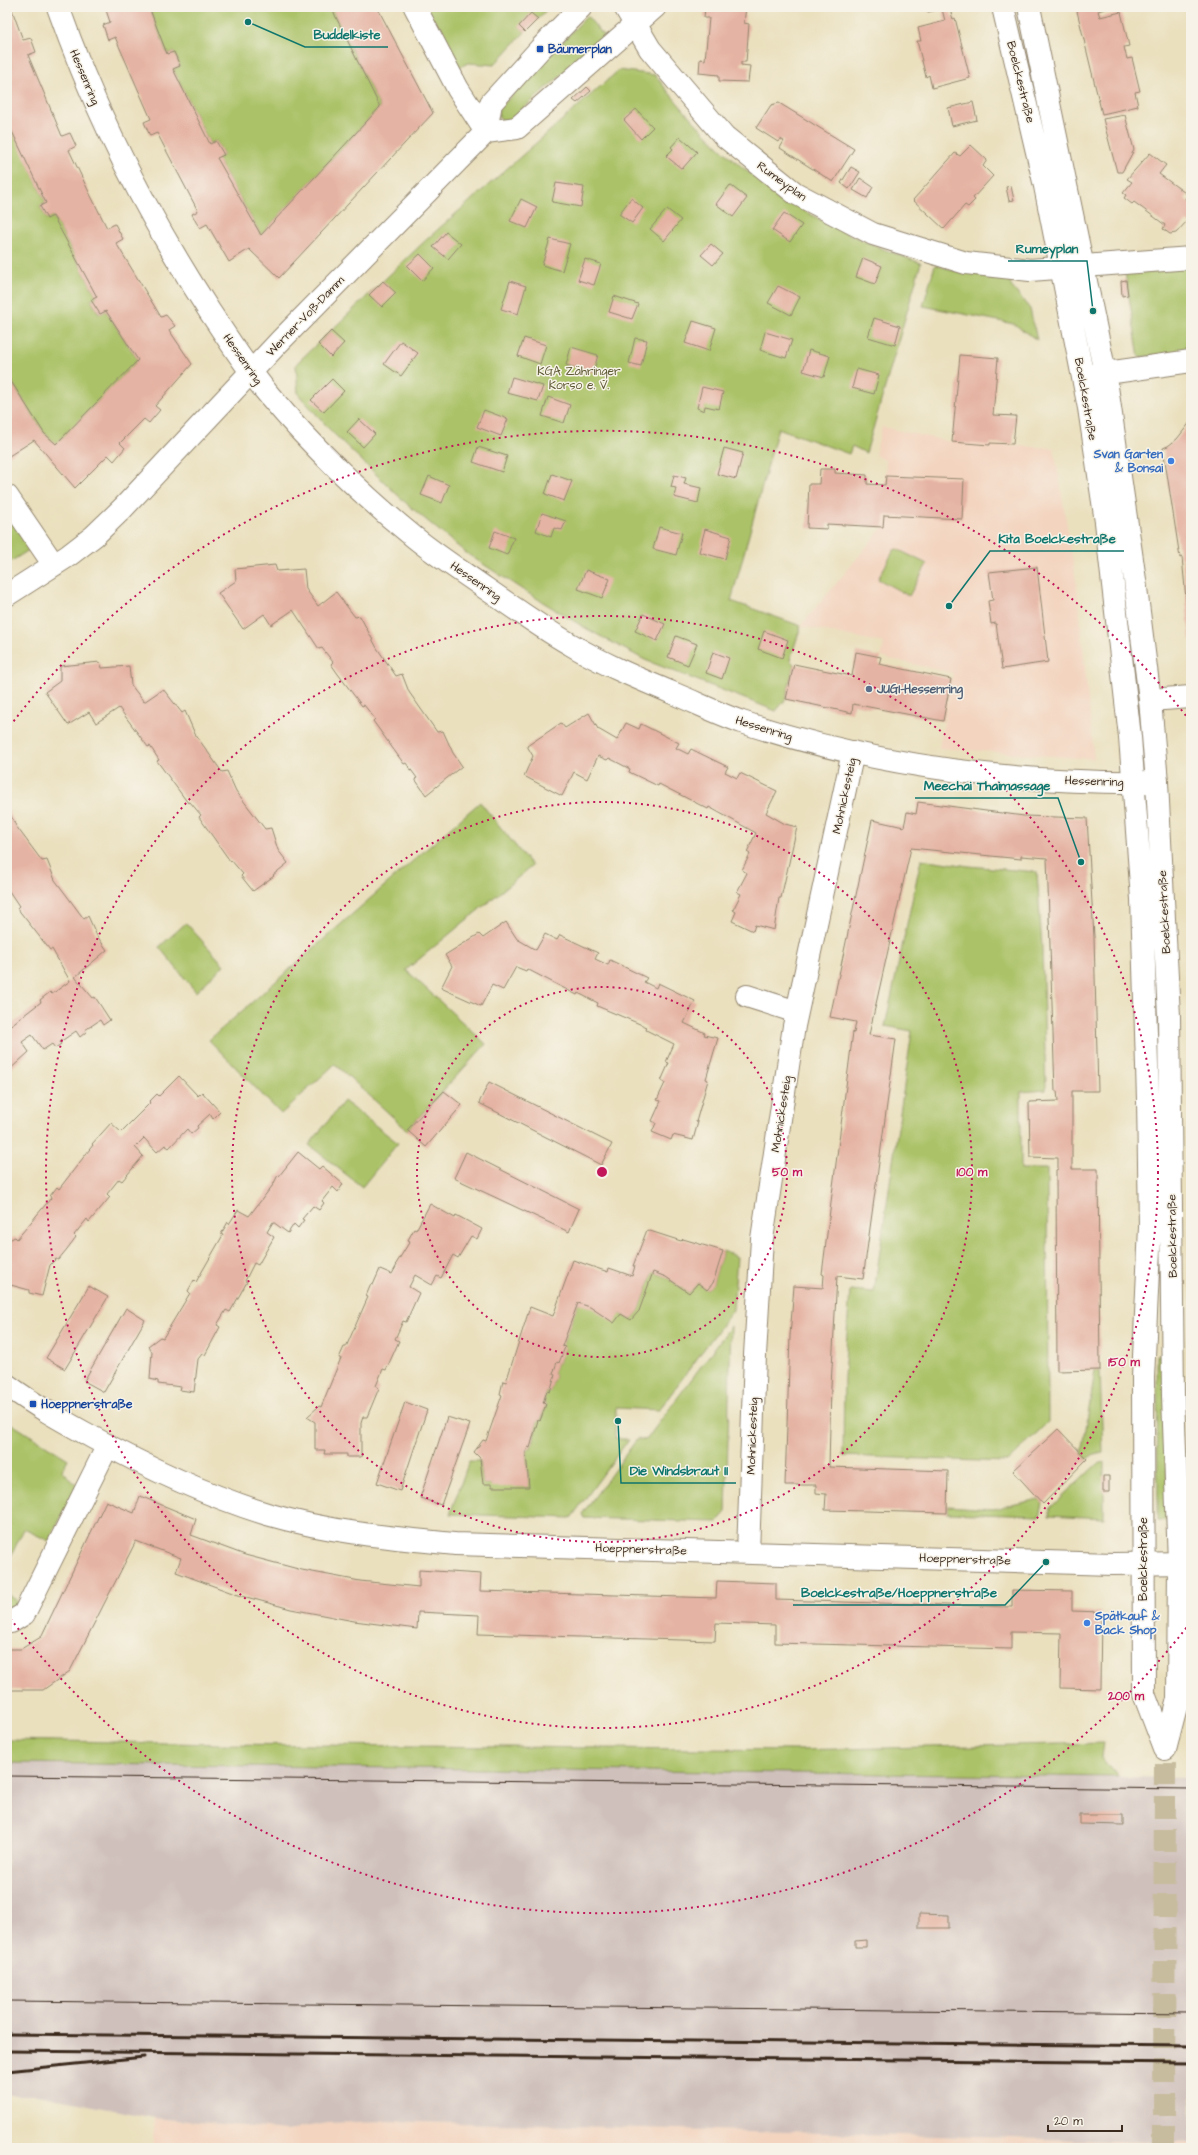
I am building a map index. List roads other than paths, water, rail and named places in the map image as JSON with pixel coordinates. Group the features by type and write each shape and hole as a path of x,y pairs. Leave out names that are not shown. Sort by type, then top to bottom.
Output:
{"street":[{"name":"Hessenring","path":"58,7 90,91 123,161 183,270 252,371 278,405 350,480 406,530 474,580 570,644 657,687 739,721 817,744 853,752 982,774 1102,783 1157,782"},
{"path":"416,7 458,89 486,132"},
{"path":"486,132 491,103 581,7"},
{"path":"486,132 517,128 630,16 655,7"},
{"name":"Boelckestraße","path":"1003,7 1028,105 1083,376 1108,538 1121,640 1134,782 1142,899 1146,1003 1149,1195 1143,1378 1144,1694 1165,1749 1178,1699 1185,1563 1173,1396 1169,1016 1157,782 1150,700 1125,502 1105,373 1085,267 1029,7"},
{"name":"Rumeyplan","path":"630,16 650,50 724,136 795,193 873,234 966,263 1030,270 1061,269 1191,258"},
{"name":"Werner-Voß-Damm","path":"7,596 94,536 124,508 252,371 486,132"},
{"path":"1083,376 1191,361"},
{"path":"7,496 54,565"},
{"path":"1150,700 1191,697"},
{"name":"Mohnickesteig","path":"748,1553 755,1341 762,1238 797,1012 853,752"},
{"path":"747,996 797,1012"},
{"name":"Hoeppnerstraße","path":"7,1385 33,1404 165,1476 268,1514 328,1528 401,1540 455,1544 748,1553 1143,1564 1185,1563"},
{"path":"7,1622 12,1622 24,1614 108,1445"}],"tunnel":[{"path":"1164,2148 1165,1749"}],"tram line":[{"path":"7,1776 1191,1789"},
{"path":"7,2001 1191,2013"}],"railway":[{"path":"7,2034 1191,2046"},
{"path":"7,2051 1191,2063"},
{"path":"7,2071 144,2057"}],"place":[{"name":"Buddelkiste","path":"248,22"},
{"name":"Bäumerplan","path":"540,49"},
{"name":"Rumeyplan","path":"1093,311"},
{"name":"Svan Garten & Bonsai","path":"1171,461"},
{"name":"Kita Boelckestraße","path":"949,606"},
{"name":"JUGI-Hessenring","path":"869,689"},
{"name":"Meechai Thaimassage","path":"1081,862"},
{"name":"Hoeppnerstraße","path":"33,1404"},
{"name":"Die Windsbraut II","path":"618,1421"},
{"name":"Boelckestraße/Hoeppnerstraße","path":"1046,1562"},
{"name":"Spätkauf & Back Shop","path":"1087,1623"}],"park label":[{"name":"KGA Zähringer Korso e. V.","path":"579,378"}]}
